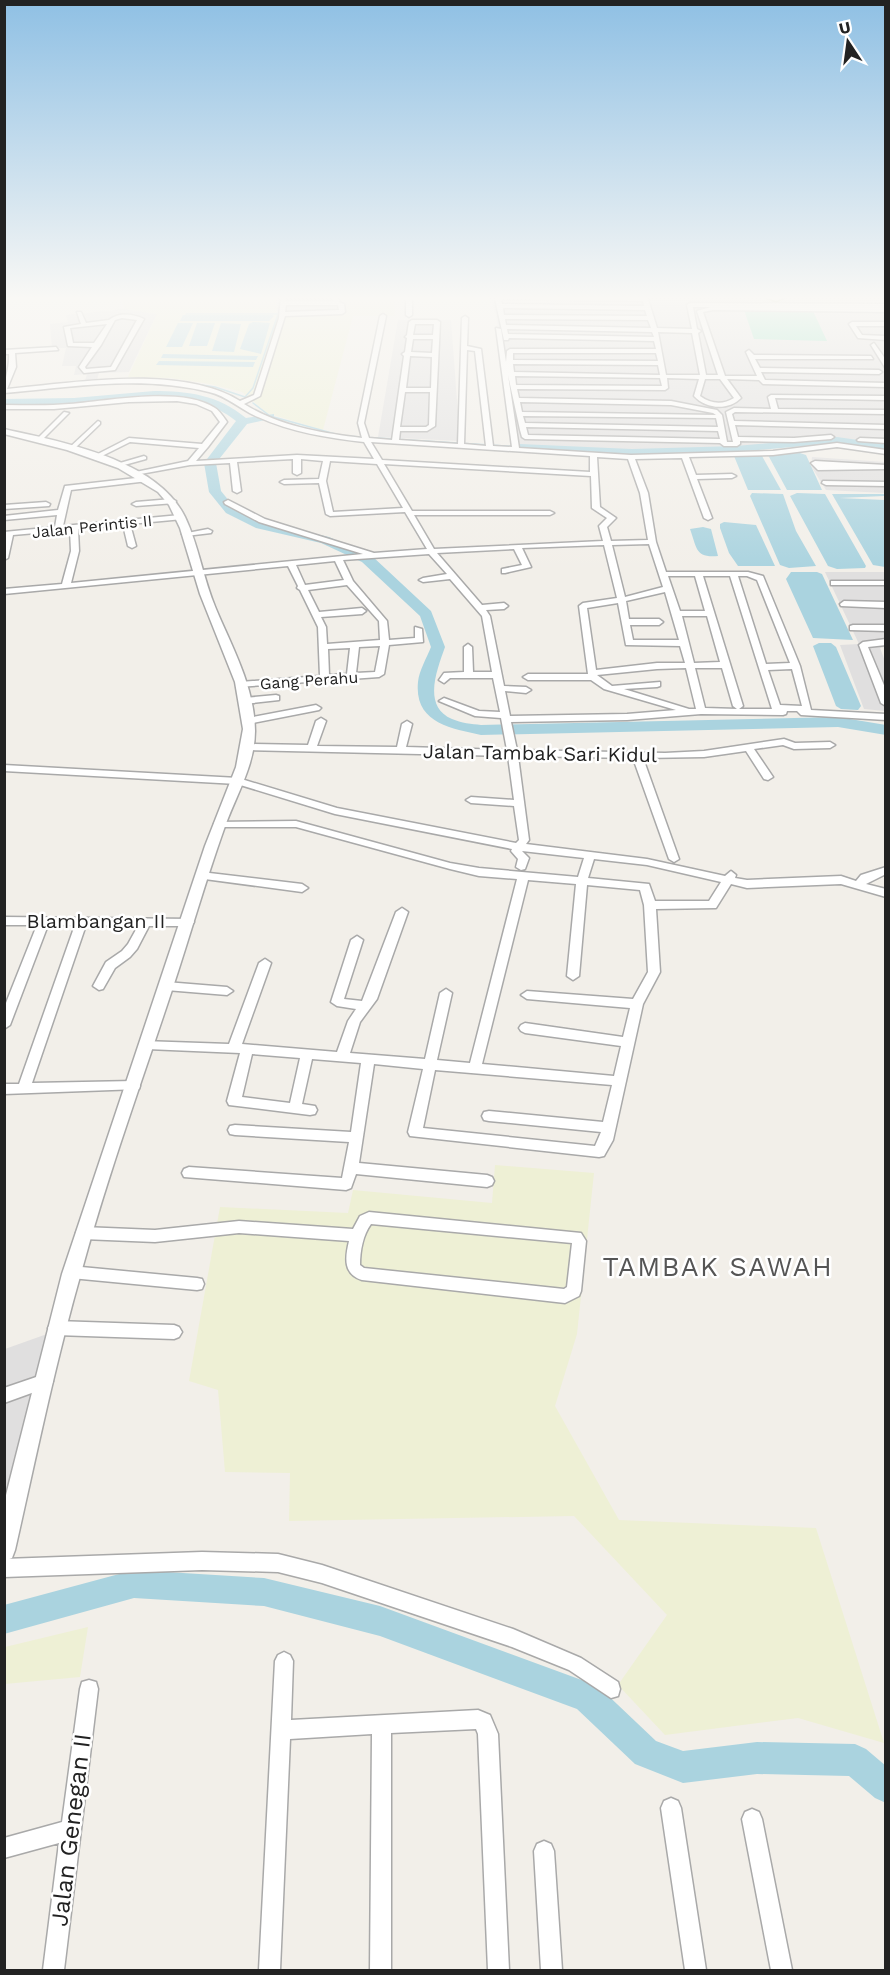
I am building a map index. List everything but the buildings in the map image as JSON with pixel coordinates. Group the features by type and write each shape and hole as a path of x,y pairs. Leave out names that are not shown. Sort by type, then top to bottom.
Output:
{"street":[{"path":"4,390 30,388"},
{"path":"60,388 60,397"},
{"path":"201,388 246,402 266,418 326,435 396,437 593,456 685,456 785,452 837,445 885,452"},
{"path":"246,402 257,396 259,388"},
{"path":"368,388 361,423 364,437 432,552 481,608 490,626 513,755 524,840 516,851 524,858 476,1067"},
{"path":"462,443 463,388"},
{"path":"483,388 490,445"},
{"path":"506,388 516,448"},
{"path":"516,388 525,436 724,441"},
{"path":"603,388 665,388"},
{"path":"699,388 697,396 710,404 727,404 738,398 731,388"},
{"path":"404,390 435,390 431,428 396,437 404,390"},
{"path":"775,410 771,397 773,396 885,398"},
{"path":"4,407 71,406 157,398 197,402 217,413 224,422 193,463 194,472"},
{"path":"518,400 671,403 716,411 720,417 724,441 727,445 734,446 737,444 736,438 728,413 734,410 885,412"},
{"path":"703,409 710,404"},
{"path":"727,404 734,410"},
{"path":"40,439 66,413"},
{"path":"520,414 720,417"},
{"path":"71,449 98,423"},
{"path":"731,423 885,426"},
{"path":"522,425 722,429"},
{"path":"4,431 40,439 117,465 146,479 172,501 180,517 240,685 248,721 248,747 238,781 219,824 201,876 178,922 166,986 147,1044 124,1086 56,1328 4,1550"},
{"path":"736,438 794,440 831,437 885,441"},
{"path":"428,441 448,438"},
{"path":"96,458 128,440 206,446"},
{"path":"837,445 839,456"},
{"path":"867,448 868,463"},
{"path":"593,456 592,474 596,508 612,518 603,526 631,644 684,643"},
{"path":"685,456 708,518"},
{"path":"135,473 193,463 297,457 592,474"},
{"path":"297,457 297,473"},
{"path":"631,457 644,493 652,542 669,588 684,643 696,711"},
{"path":"117,465 144,458"},
{"path":"327,458 322,481 331,515 525,508 550,513"},
{"path":"233,461 237,491"},
{"path":"815,465 868,463 885,467"},
{"path":"692,477 732,476"},
{"path":"60,530 60,513 65,505 68,488 146,479"},
{"path":"284,482 322,481"},
{"path":"126,482 130,492"},
{"path":"826,483 885,484"},
{"path":"45,514 47,492"},
{"path":"136,504 172,501"},
{"path":"228,502 259,522 344,542 371,555"},
{"path":"4,507 46,504"},
{"path":"4,518 60,513"},
{"path":"367,519 409,513"},
{"name":"Jalan Perintis II","path":"7,534 180,517"},
{"path":"126,523 132,546"},
{"path":"66,586 75,551 74,528"},
{"path":"186,534 208,531"},
{"path":"5,555 7,534"},
{"path":"4,592 371,555 517,546 652,542"},
{"path":"505,571 527,567 517,546"},
{"path":"248,555 253,566"},
{"path":"340,558 348,582 383,621 385,642"},
{"path":"290,562 322,627 325,678"},
{"path":"664,574 698,573 748,574 760,578 796,666 807,709 776,708 733,574"},
{"path":"698,573 738,706"},
{"path":"423,580 453,576"},
{"path":"301,588 348,582"},
{"path":"834,584 885,583"},
{"path":"669,588 622,600 583,606 592,675 607,687 696,711"},
{"path":"844,604 885,604"},
{"path":"481,608 504,606"},
{"path":"317,615 362,611"},
{"path":"676,614 710,613"},
{"path":"626,622 659,622"},
{"path":"853,628 885,628"},
{"path":"323,646 421,639 418,629"},
{"name":"Gang Perahu","path":"240,685 378,674 385,642"},
{"path":"885,642 863,645 885,703"},
{"path":"351,676 355,645"},
{"path":"468,647 470,675"},
{"path":"528,677 592,675 657,666 726,665"},
{"path":"657,666 660,702"},
{"path":"763,667 796,666"},
{"path":"444,680 447,675 498,675"},
{"path":"607,687 657,684"},
{"path":"500,688 526,690"},
{"path":"244,701 276,698"},
{"path":"444,701 478,714 506,719 627,717 696,711 825,712 885,717"},
{"path":"248,721 316,708"},
{"path":"312,747 321,721"},
{"path":"401,750 407,724"},
{"name":"Jalan Tambak Sari Kidul","path":"248,747 312,747 513,755 689,756 784,742 794,746 830,745"},
{"path":"748,747 768,777"},
{"path":"637,756 674,859"},
{"path":"4,768 238,781 335,811 520,847 678,868 729,877 756,885 808,878 862,881 885,886"},
{"path":"471,800 518,803"},
{"path":"219,824 306,826 450,866 645,887 650,905 654,972 638,1004 609,1128 603,1148 599,1152 590,1153 415,1132 428,1064 446,993"},
{"path":"573,976 582,881 590,856"},
{"path":"862,881 885,870"},
{"path":"201,876 302,888"},
{"path":"650,905 710,905 714,903 729,877"},
{"path":"862,881 885,893"},
{"path":"342,1058 354,1021 371,999 402,912"},
{"path":"4,1025 44,921"},
{"path":"24,1088 82,921"},
{"path":"99,986 110,965 133,946 145,921"},
{"name":"Blambangan II","path":"5,922 178,922"},
{"path":"357,940 337,1002 364,1006"},
{"path":"265,963 241,1049 234,1101 310,1110"},
{"path":"166,986 227,991"},
{"path":"527,995 638,1004"},
{"path":"525,1028 629,1042"},
{"path":"147,1044 476,1067 620,1081"},
{"path":"295,1108 307,1054"},
{"path":"189,1173 344,1184 349,1180 352,1168 354,1137 368,1059"},
{"path":"4,1089 124,1086"},
{"path":"489,1116 609,1128"},
{"path":"235,1130 354,1137"},
{"path":"352,1168 487,1181"},
{"path":"372,1217 576,1237 579,1241 574,1291 565,1296 362,1274 353,1264 359,1236 364,1221 372,1217"},
{"path":"83,1233 155,1236 239,1227 359,1236"},
{"path":"71,1272 197,1284"},
{"path":"56,1328 174,1332"},
{"path":"4,1396 45,1381"},
{"path":"4,1568 192,1561 278,1563 322,1574 513,1638 575,1664 611,1689"},
{"path":"269,1971 284,1661"},
{"name":"Jalan Genegan II","path":"53,1971 89,1689"},
{"path":"281,1730 477,1719 486,1727 499,1971"},
{"path":"381,1971 382,1724"},
{"path":"671,1808 696,1971"},
{"path":"752,1819 782,1971"},
{"path":"4,1848 72,1828"},
{"path":"544,1851 552,1971"}],"shaded area":[{"path":"386,388 456,388 460,441 378,437"},
{"path":"507,388 885,388 885,447 837,440 762,448 632,452 515,446"},
{"path":"812,457 885,462 885,493 826,490 811,466"},
{"path":"825,572 885,572 885,647 880,648 885,661 885,711 864,709 840,645 859,644"},
{"path":"47,1334 5,1507 5,1349"}],"green space":[{"path":"227,388 334,388 323,430 267,413 242,392"},
{"path":"495,1165 594,1173 577,1334 555,1406 619,1520 816,1528 884,1743 798,1718 665,1735 618,1685 667,1615 574,1516 289,1521 290,1473 225,1472 218,1390 189,1381 220,1207 348,1213 353,1190 492,1203"},
{"path":"88,1627 80,1677 5,1684 5,1647"}],"water":[{"path":"800,453 806,455 822,490 787,490 768,455"},
{"path":"734,456 762,456 781,490 748,490"},
{"path":"752,493 783,494 796,531 816,566 789,568 780,565 750,496"},
{"path":"797,493 825,494 866,566 865,568 837,569 828,566 790,496"},
{"path":"832,494 884,494 884,496 839,498 885,500 885,567 873,565"},
{"path":"724,522 756,525 775,566 738,566 729,553 720,528 720,524"},
{"path":"703,527 711,529 718,556 705,555 698,550 690,529"},
{"path":"791,572 822,574 853,640 813,638 786,579"},
{"path":"819,643 831,643 836,647 861,706 858,710 841,709 836,706 813,646"}],"waterway":[{"path":"219,388 245,397 253,388"},
{"path":"4,402 97,400 174,394 210,400 227,408 242,420 241,425 210,463 215,492 230,510 260,525 325,540 367,559 426,614 438,647 425,682 430,709 447,723 481,730 838,722 886,730"},
{"path":"253,403 270,416 339,435"},
{"path":"242,422 270,416"},
{"path":"345,436 520,447"},
{"path":"520,447 632,452 736,449 837,440 886,447"},
{"path":"4,1620 134,1584 264,1592 380,1621 587,1697 646,1753 683,1767 757,1758 855,1760 886,1787"}],"district":[{"name":"TAMBAK SAWAH","path":"718,1267"}]}
